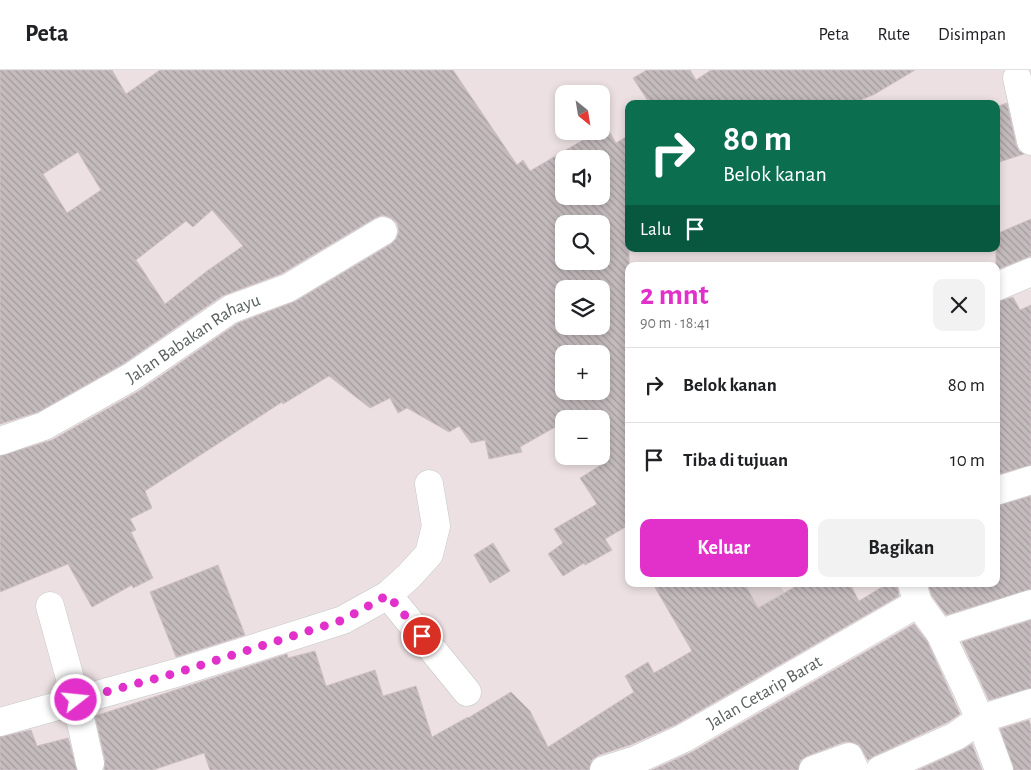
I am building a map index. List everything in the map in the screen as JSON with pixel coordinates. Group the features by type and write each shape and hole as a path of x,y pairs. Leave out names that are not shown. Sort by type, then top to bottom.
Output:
{"street":[{"path":"1017,78 1031,141"},
{"name":"Jalan Babakan Rahayu","path":"0,441 44,426 131,376 231,309 288,288 383,231"},
{"path":"1000,285 1031,272"},
{"path":"1000,491 1031,480"},
{"path":"0,722 176,673 343,620 388,595 429,554 436,526 429,484"},
{"path":"915,593 940,633 980,719 999,770"},
{"name":"Jalan Cetarip Barat","path":"604,770 636,760 684,738 915,593"},
{"path":"388,595 466,692"},
{"path":"940,633 1031,604"},
{"path":"50,606 76,700 90,762"},
{"path":"880,770 956,736 980,719 1031,703"},
{"path":"813,770 849,757 855,770"}],"shaded area":[{"path":"720,587 781,587 798,615 750,642"}],"building":[{"path":"0,70 112,70 126,94 160,70 453,70 517,165 523,160 530,171 555,156 555,205 610,205 610,150 566,150 583,140 610,140 610,133 616,143 625,137 625,252 629,252 629,262 625,262 625,527 605,539 612,550 585,565 584,563 563,576 548,554 563,543 554,529 597,504 580,478 601,465 610,465 610,410 555,410 555,427 520,447 522,452 489,459 485,440 471,443 459,426 449,432 407,408 398,413 390,398 370,408 329,376 283,404 282,402 145,491 152,508 130,519 136,530 131,532 153,578 133,588 132,585 92,607 68,564 0,592 0,456 52,440 139,391 238,323 296,301 391,244 396,239 399,231 397,223 383,215 375,218 281,274 222,296 123,364 38,412 0,424","holes":["78,152 101,190 67,213 43,174","212,210 243,246 165,304 136,260 186,221 193,227"]},
{"path":"647,70 690,70 696,80 711,70 915,70 875,94 861,100 647,100 633,78"},
{"path":"1007,103 1016,144 1019,151 1024,154 1000,162 1000,106"},
{"path":"1031,219 1031,256 1000,268 1000,262 996,262 996,252 1000,252 1000,232"},
{"path":"1013,297 1020,310 1031,305 1031,465 1000,474 1000,301"},
{"path":"1031,496 1031,589 946,615 932,596 929,587 1000,587 1000,505"},
{"path":"493,543 510,571 490,583 474,555"},
{"path":"218,565 245,635 176,657 150,592"},
{"path":"655,587 747,587 758,608 795,587 852,587 859,601 882,587 898,587 899,596 677,724 630,745 599,755 592,760 589,770 210,770 204,753 153,770 104,770 105,760 95,716 287,654 288,658 315,651 326,686 375,670 383,696 416,686 432,737 511,692 530,711 548,747 634,692 625,676 648,662 654,673 692,651"},
{"path":"1031,620 1031,688 989,700 962,642"},
{"path":"914,624 927,641 960,714 948,722 868,760 859,745 844,742 807,756 801,760 798,770 652,770 692,752"},
{"path":"1029,720 1031,727 1031,770 1014,770 1000,729"},
{"path":"31,730 37,746 68,738 77,770 0,770 0,737"},
{"path":"972,744 982,770 918,770 962,750"}],"route":[{"path":"76,700 176,673 343,620 388,595 422,636"}]}
